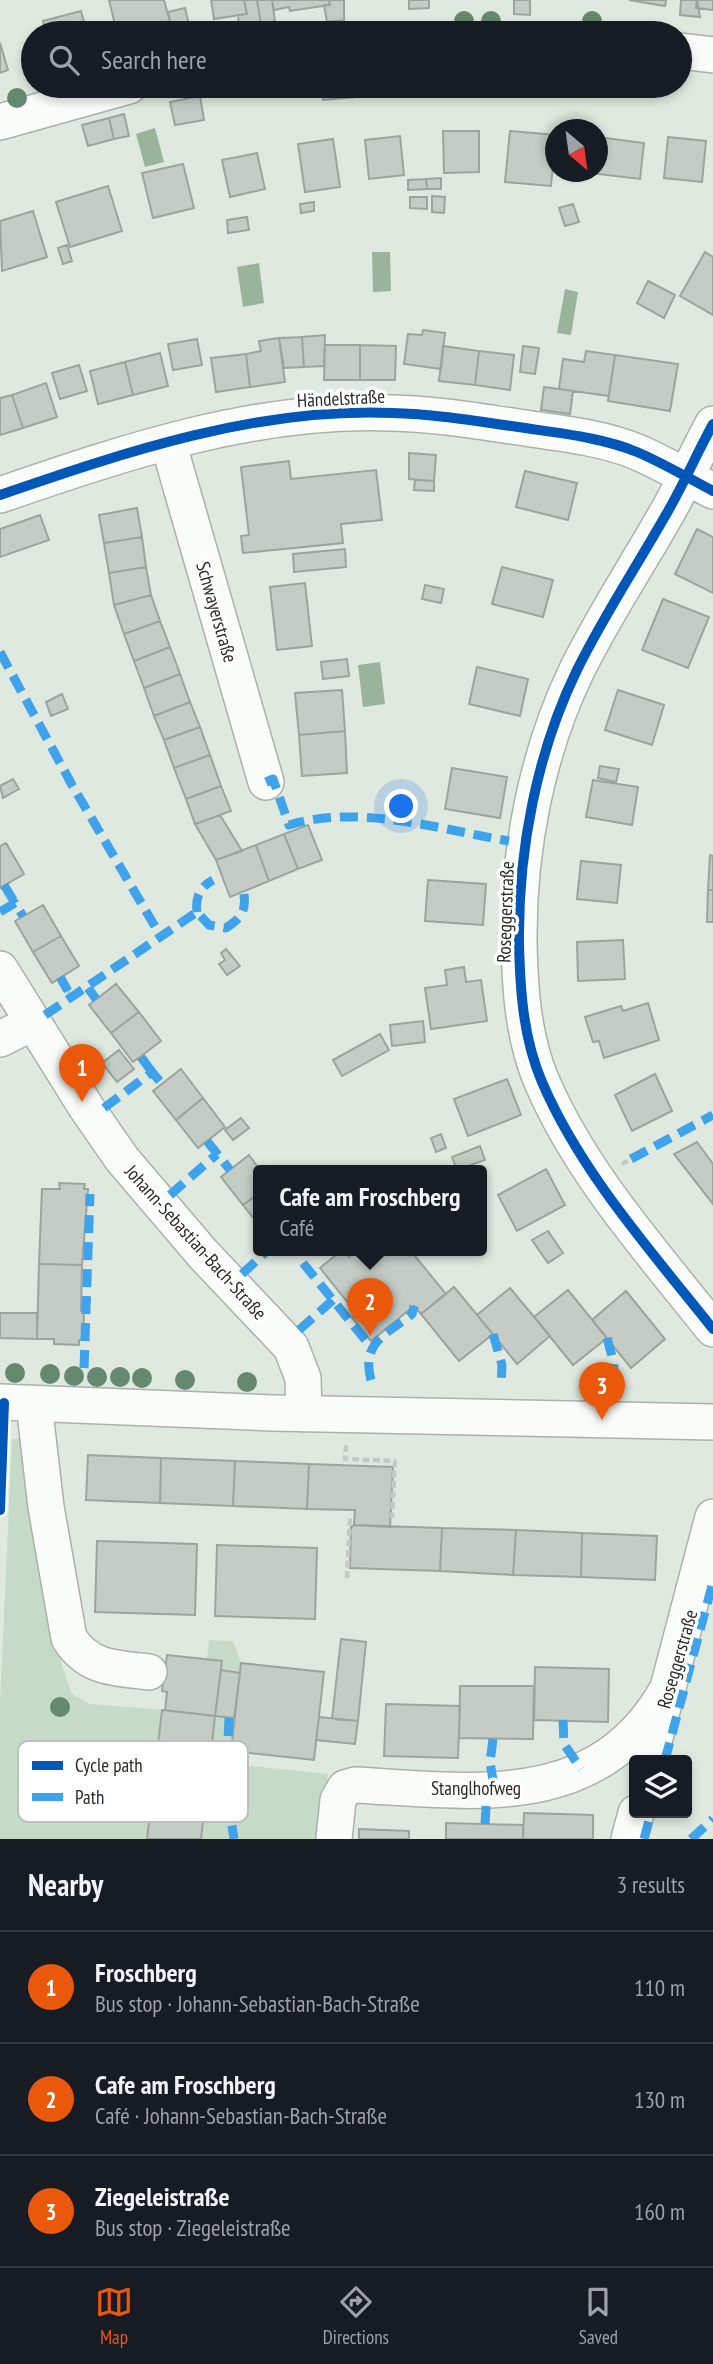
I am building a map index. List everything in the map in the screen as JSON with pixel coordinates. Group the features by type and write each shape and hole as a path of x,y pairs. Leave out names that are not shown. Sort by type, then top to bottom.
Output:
{"street":[{"path":"692,52 713,55"},
{"path":"0,122 86,98"},
{"name":"Händelstraße","path":"0,495 93,463 167,442 263,422 390,412 453,417 575,436 635,451 699,483"},
{"name":"Roseggerstraße","path":"713,424 699,483 607,612 563,702 541,768 526,845 520,894 519,953 527,1037 541,1080 564,1127 597,1178 713,1329"},
{"name":"Schwayerstraße","path":"167,442 266,782"},
{"name":"Johann-Sebastian-Bach-Straße","path":"0,970 86,1107 138,1179 203,1255 290,1347 303,1378 304,1414"},
{"path":"0,1039 32,1023"},
{"path":"149,1672 102,1666 88,1661 69,1638 46,1507 13,1403 304,1414 713,1422"},
{"name":"Roseggerstraße","path":"650,1755 667,1690 680,1654 713,1517"},
{"name":"Stanglhofweg","path":"334,1839 338,1800 345,1788 355,1785 495,1792 540,1785 581,1769 617,1747 653,1712 667,1690"},
{"path":"629,1839 635,1818"}],"path":[{"path":"68,990 72,998"},
{"path":"0,1510 13,1403"},
{"path":"346,1440 345,1459 395,1461 392,1518"},
{"path":"347,1578 350,1517"}],"shaded area":[{"path":"155,128 164,162 145,167 136,134"},
{"path":"372,252 390,252 391,291 373,292"},
{"path":"259,263 264,303 243,307 237,267"},
{"path":"565,289 578,292 571,335 557,333"},
{"path":"380,662 385,704 363,707 358,665"},
{"path":"27,1438 62,1666 72,1694 90,1704 165,1710 167,1692 162,1691 167,1655 207,1659 209,1640 233,1641 241,1663 234,1741 18,1741 18,1822 248,1822 248,1766 328,1774 321,1839 0,1839 0,1704 12,1439"}],"building":[{"path":"109,0 164,0 170,21 114,21"},
{"path":"211,0 244,0 247,14 214,19"},
{"path":"244,0 257,0 260,21 238,21 238,15 247,14"},
{"path":"257,0 272,0 275,21 260,21"},
{"path":"272,0 329,0 330,5 290,11 289,7 274,10"},
{"path":"329,0 344,0 344,20 327,21 324,5 330,5"},
{"path":"409,0 429,0 429,8 409,9"},
{"path":"514,0 530,0 530,15 514,14"},
{"path":"629,0 666,0 665,6"},
{"path":"681,0 697,0 700,17 680,15"},
{"path":"697,0 713,0 713,10 696,8"},
{"path":"185,8 188,21 170,21 168,12"},
{"path":"81,11 84,21 43,21"},
{"path":"0,43 8,70 0,73"},
{"path":"200,98 204,120 175,125 170,102"},
{"path":"124,114 129,136 114,139 109,118"},
{"path":"109,118 114,139 88,146 82,125"},
{"path":"443,131 479,131 479,172 444,173"},
{"path":"510,131 545,134 545,182 551,182 551,186 505,182"},
{"path":"400,136 404,175 369,179 365,140"},
{"path":"668,137 706,141 702,182 664,178"},
{"path":"608,138 644,143 640,179 608,175"},
{"path":"333,139 340,187 305,192 298,144"},
{"path":"257,153 265,189 230,197 222,160"},
{"path":"183,164 194,208 153,218 142,173"},
{"path":"441,178 441,189 427,189 426,179"},
{"path":"426,179 427,189 408,190 408,180"},
{"path":"108,186 122,231 70,247 56,202"},
{"path":"432,196 445,197 444,213 432,212"},
{"path":"410,197 427,197 427,209 410,208"},
{"path":"314,202 314,211 301,213 300,204"},
{"path":"573,204 579,222 565,226 559,208"},
{"path":"33,211 47,257 2,271 0,221"},
{"path":"247,217 249,230 228,233 227,220"},
{"path":"67,245 72,261 63,264 58,248"},
{"path":"705,252 713,257 713,315 680,296"},
{"path":"648,281 675,295 664,318 637,303"},
{"path":"423,330 445,333 441,369 404,364 408,334 422,335"},
{"path":"325,335 324,366 304,367 302,337"},
{"path":"302,337 304,367 284,368 279,338"},
{"path":"279,338 285,382 250,387 246,354 261,351 259,341"},
{"path":"197,339 202,365 173,370 168,344"},
{"path":"325,345 360,345 360,380 324,380"},
{"path":"360,345 396,346 395,380 360,380"},
{"path":"443,346 479,351 475,385 439,381"},
{"path":"523,346 539,348 535,374 520,372"},
{"path":"479,351 514,355 510,390 475,385"},
{"path":"586,351 615,355 609,396 559,389 563,359 584,362"},
{"path":"160,353 168,386 133,395 125,362"},
{"path":"246,354 250,387 216,392 211,358"},
{"path":"615,355 678,364 670,411 608,401"},
{"path":"125,362 133,395 98,404 90,371"},
{"path":"79,365 87,391 60,399 52,373"},
{"path":"46,383 57,417 23,428 12,395"},
{"path":"544,387 573,391 570,414 541,410"},
{"path":"12,395 23,428 0,435 0,398"},
{"path":"409,453 436,455 434,481 409,479"},
{"path":"289,461 291,479 376,470 382,520 341,524 343,543 243,553 241,536 249,535 241,467"},
{"path":"525,471 577,483 568,520 516,507"},
{"path":"415,480 434,481 434,491 414,490"},
{"path":"137,508 142,537 104,543 99,515"},
{"path":"40,515 49,540 0,557 0,529"},
{"path":"697,529 713,537 713,593 675,574"},
{"path":"142,537 146,567 109,573 104,543"},
{"path":"345,549 346,567 294,572 293,554"},
{"path":"146,567 151,595 114,605 109,573"},
{"path":"502,567 553,580 543,617 492,604"},
{"path":"305,583 312,646 277,650 270,587"},
{"path":"425,585 444,589 441,603 422,599"},
{"path":"151,595 160,621 124,634 114,605"},
{"path":"663,599 709,617 688,668 642,650"},
{"path":"160,621 170,647 134,661 124,634"},
{"path":"170,647 180,674 144,688 134,661"},
{"path":"347,659 349,676 323,679 321,662"},
{"path":"477,667 528,679 520,716 469,704"},
{"path":"180,674 190,702 154,716 144,688"},
{"path":"342,690 345,731 299,735 295,693"},
{"path":"618,690 664,705 652,745 605,730"},
{"path":"62,694 68,709 51,716 46,702"},
{"path":"190,702 200,727 164,740 154,716"},
{"path":"200,727 210,755 174,768 164,740"},
{"path":"345,731 347,773 302,776 299,735"},
{"path":"210,755 221,786 186,799 174,768"},
{"path":"600,766 619,769 616,782 598,778"},
{"path":"452,768 507,777 500,818 445,809"},
{"path":"13,779 19,789 3,798 0,786"},
{"path":"593,780 638,787 632,825 586,817"},
{"path":"221,786 231,811 195,824 186,799"},
{"path":"220,815 242,851 216,860 195,824"},
{"path":"308,825 322,860 298,869 284,834"},
{"path":"284,834 298,869 269,881 256,845"},
{"path":"6,843 24,874 0,888 0,846"},
{"path":"256,845 269,881 230,897 216,860"},
{"path":"710,855 713,856 713,890 708,890"},
{"path":"581,861 621,865 617,903 577,899"},
{"path":"428,880 486,884 483,925 425,921"},
{"path":"708,890 713,890 713,922 707,922"},
{"path":"43,905 61,936 33,952 15,921"},
{"path":"61,936 79,966 52,983 33,952"},
{"path":"623,940 625,979 578,981 577,942"},
{"path":"226,949 240,966 227,975 219,964 225,960 221,953"},
{"path":"464,967 466,982 481,980 487,1021 431,1029 425,988 447,985 445,970"},
{"path":"116,984 139,1012 111,1033 89,1005"},
{"path":"648,1003 659,1040 604,1058 599,1041 593,1042 585,1017 621,1006 623,1011"},
{"path":"139,1012 161,1041 133,1062 111,1033"},
{"path":"423,1021 425,1042 392,1046 390,1025"},
{"path":"380,1034 389,1050 342,1076 333,1060"},
{"path":"119,1050 134,1069 117,1082 102,1063"},
{"path":"181,1069 203,1098 176,1120 153,1091"},
{"path":"655,1074 672,1111 632,1131 615,1095"},
{"path":"507,1079 521,1115 468,1136 454,1099"},
{"path":"203,1098 225,1127 198,1148 176,1120"},
{"path":"241,1118 249,1128 233,1140 225,1130"},
{"path":"441,1134 446,1148 436,1152 431,1138"},
{"path":"697,1142 713,1164 713,1204 674,1154"},
{"path":"480,1146 485,1160 471,1165 455,1165 452,1157"},
{"path":"249,1155 256,1165 253,1165 253,1198 243,1205 221,1177"},
{"path":"546,1169 565,1205 517,1231 498,1195"},
{"path":"59,1183 85,1184 84,1189 88,1189 82,1265 39,1264 42,1189 60,1189"},
{"path":"253,1198 253,1218 243,1205"},
{"path":"548,1231 563,1253 548,1263 532,1240"},
{"path":"335,1256 415,1256 446,1294 421,1314 414,1306 371,1341 352,1318 357,1314 320,1268"},
{"path":"39,1264 82,1265 83,1340 79,1340 79,1345 54,1344 54,1339 37,1339"},
{"path":"454,1287 493,1334 459,1361 421,1314"},
{"path":"510,1288 550,1336 517,1364 477,1315"},
{"path":"568,1290 607,1338 573,1365 534,1317"},
{"path":"626,1291 665,1339 631,1368 592,1320"},
{"path":"0,1313 37,1313 37,1339 0,1338"},
{"path":"88,1455 161,1458 160,1503 86,1500"},
{"path":"161,1458 235,1461 233,1506 160,1503"},
{"path":"235,1461 309,1464 307,1509 233,1506"},
{"path":"309,1464 393,1467 390,1527 354,1525 355,1510 307,1509"},
{"path":"351,1527 442,1528 440,1571 350,1568"},
{"path":"442,1528 516,1530 513,1575 440,1571"},
{"path":"516,1530 582,1533 581,1577 513,1575"},
{"path":"582,1533 657,1536 655,1580 581,1577"},
{"path":"97,1541 197,1544 195,1615 95,1612"},
{"path":"217,1545 317,1548 315,1619 215,1616"},
{"path":"341,1639 366,1642 358,1721 332,1719"},
{"path":"167,1655 222,1661 215,1716 165,1710 167,1692 162,1691"},
{"path":"241,1663 324,1672 314,1760 248,1753 248,1741 232,1741"},
{"path":"535,1667 609,1669 608,1722 534,1720"},
{"path":"221,1670 240,1673 234,1718 215,1716"},
{"path":"460,1686 534,1686 533,1739 459,1738"},
{"path":"386,1704 460,1706 458,1758 384,1756"},
{"path":"162,1710 215,1716 212,1741 158,1741"},
{"path":"319,1717 358,1721 355,1744 316,1740"},
{"path":"524,1813 593,1815 593,1839 523,1839"},
{"path":"149,1822 203,1822 201,1839 147,1839"},
{"path":"446,1823 523,1825 523,1839 446,1839"},
{"path":"359,1829 409,1831 409,1839 359,1839"}],"marked path":[{"path":"0,652 72,785 160,935"},
{"path":"266,782 273,779 289,825 316,819 371,818 427,825 509,841"},
{"path":"197,912 199,893 213,880"},
{"path":"4,885 15,903"},
{"path":"45,1015 197,912 209,925 226,928 241,914 244,894"},
{"path":"0,912 15,903 23,916"},
{"path":"60,977 68,991"},
{"path":"88,988 96,999"},
{"path":"141,1057 152,1072"},
{"path":"104,1108 152,1072 162,1084"},
{"path":"631,1159 713,1115"},
{"path":"207,1141 230,1170"},
{"path":"170,1195 217,1154"},
{"path":"84,1368 90,1194"},
{"path":"242,1274 262,1256"},
{"path":"303,1263 371,1347"},
{"path":"299,1330 333,1300"},
{"path":"371,1380 369,1367 373,1348 385,1334 412,1314 414,1306"},
{"path":"493,1334 502,1365 501,1386"},
{"path":"607,1338 614,1364 612,1388"},
{"path":"666,1755 713,1582"},
{"path":"228,1741 229,1718"},
{"path":"563,1720 564,1744 581,1769"},
{"path":"493,1739 490,1762 495,1792"},
{"path":"485,1824 487,1791"},
{"path":"644,1839 650,1818"},
{"path":"691,1839 713,1819"},
{"path":"231,1822 234,1839"}],"cycle path":[{"path":"0,495 95,463 193,436 292,417 342,413 440,416 594,439 637,452 713,491"},
{"path":"713,424 671,507 587,650 563,701 541,768 526,837 519,942 527,1031 542,1082 558,1116 619,1211 713,1329"},
{"path":"0,1510 4,1403"}],"place":[{"name":"Froschberg","path":"82,1102"},
{"name":"Cafe am Froschberg","path":"370,1336"},
{"name":"Ziegeleistraße","path":"602,1420"}]}
